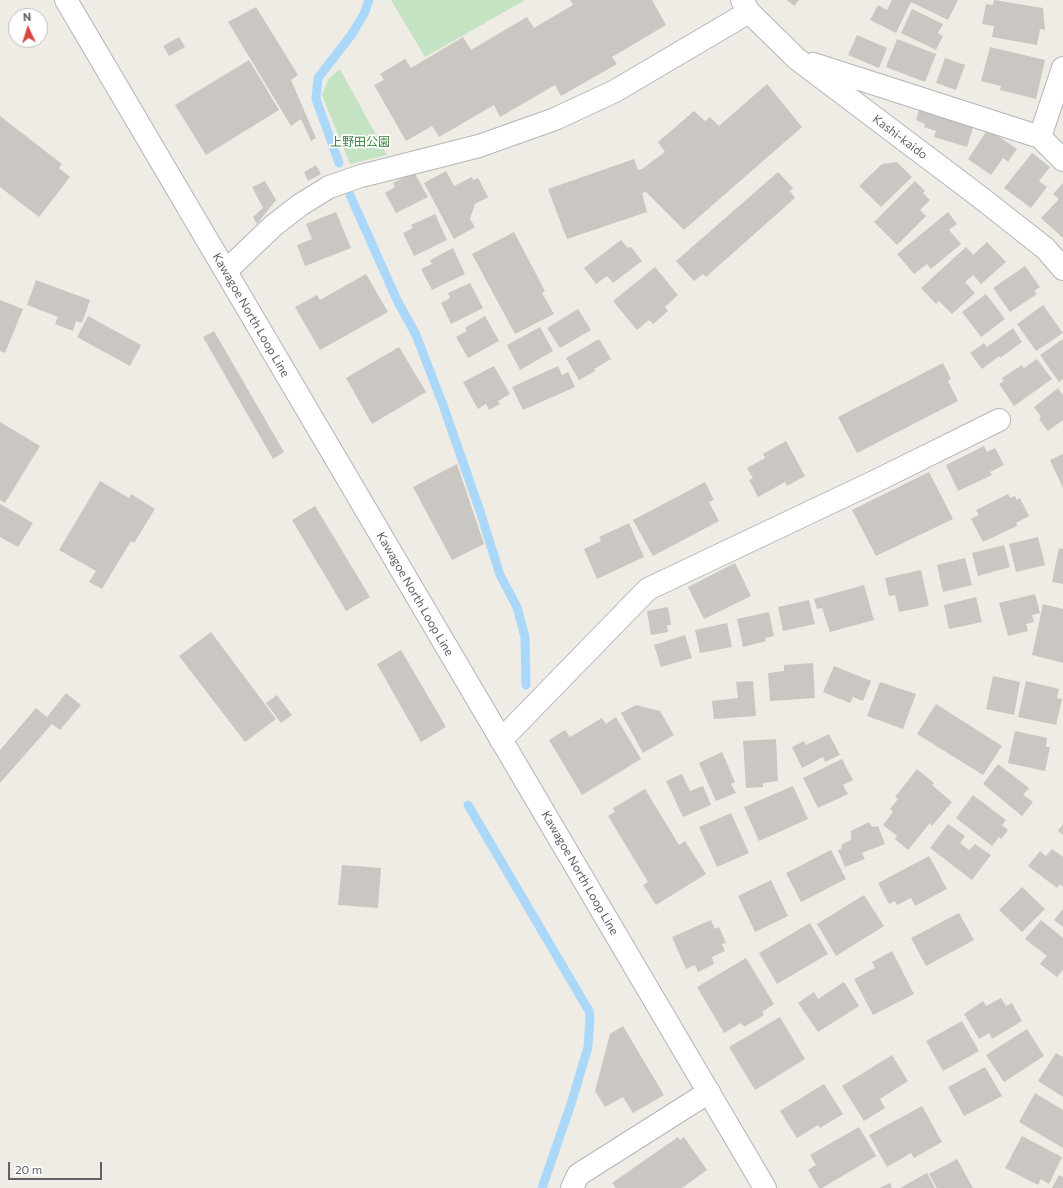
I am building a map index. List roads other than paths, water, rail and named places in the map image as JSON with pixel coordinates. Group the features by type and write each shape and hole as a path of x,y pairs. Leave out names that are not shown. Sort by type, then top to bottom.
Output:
{"street":[{"name":"Kawagoe North Loop Line","path":"66,0 765,1188"},
{"path":"226,271 273,226 329,187 361,176 478,146 555,119 615,91 746,6"},
{"name":"Kashi-kaido","path":"746,6 797,59 1046,248 1063,269"},
{"path":"797,59 1040,137 1063,160"},
{"path":"1040,137 1063,68"},
{"path":"501,740 648,589 880,479 999,420"},
{"path":"572,1188 578,1175 708,1092"}],"waterway":[{"path":"339,163 316,99 318,78 352,34 364,14 369,0"},
{"path":"350,195 397,300 416,335 443,405 480,511 500,575 517,607 525,637 526,685"},
{"path":"468,805 589,1011 588,1047 572,1101 542,1188"}],"park label":[{"name":"上野田公園","path":"360,142"}]}
